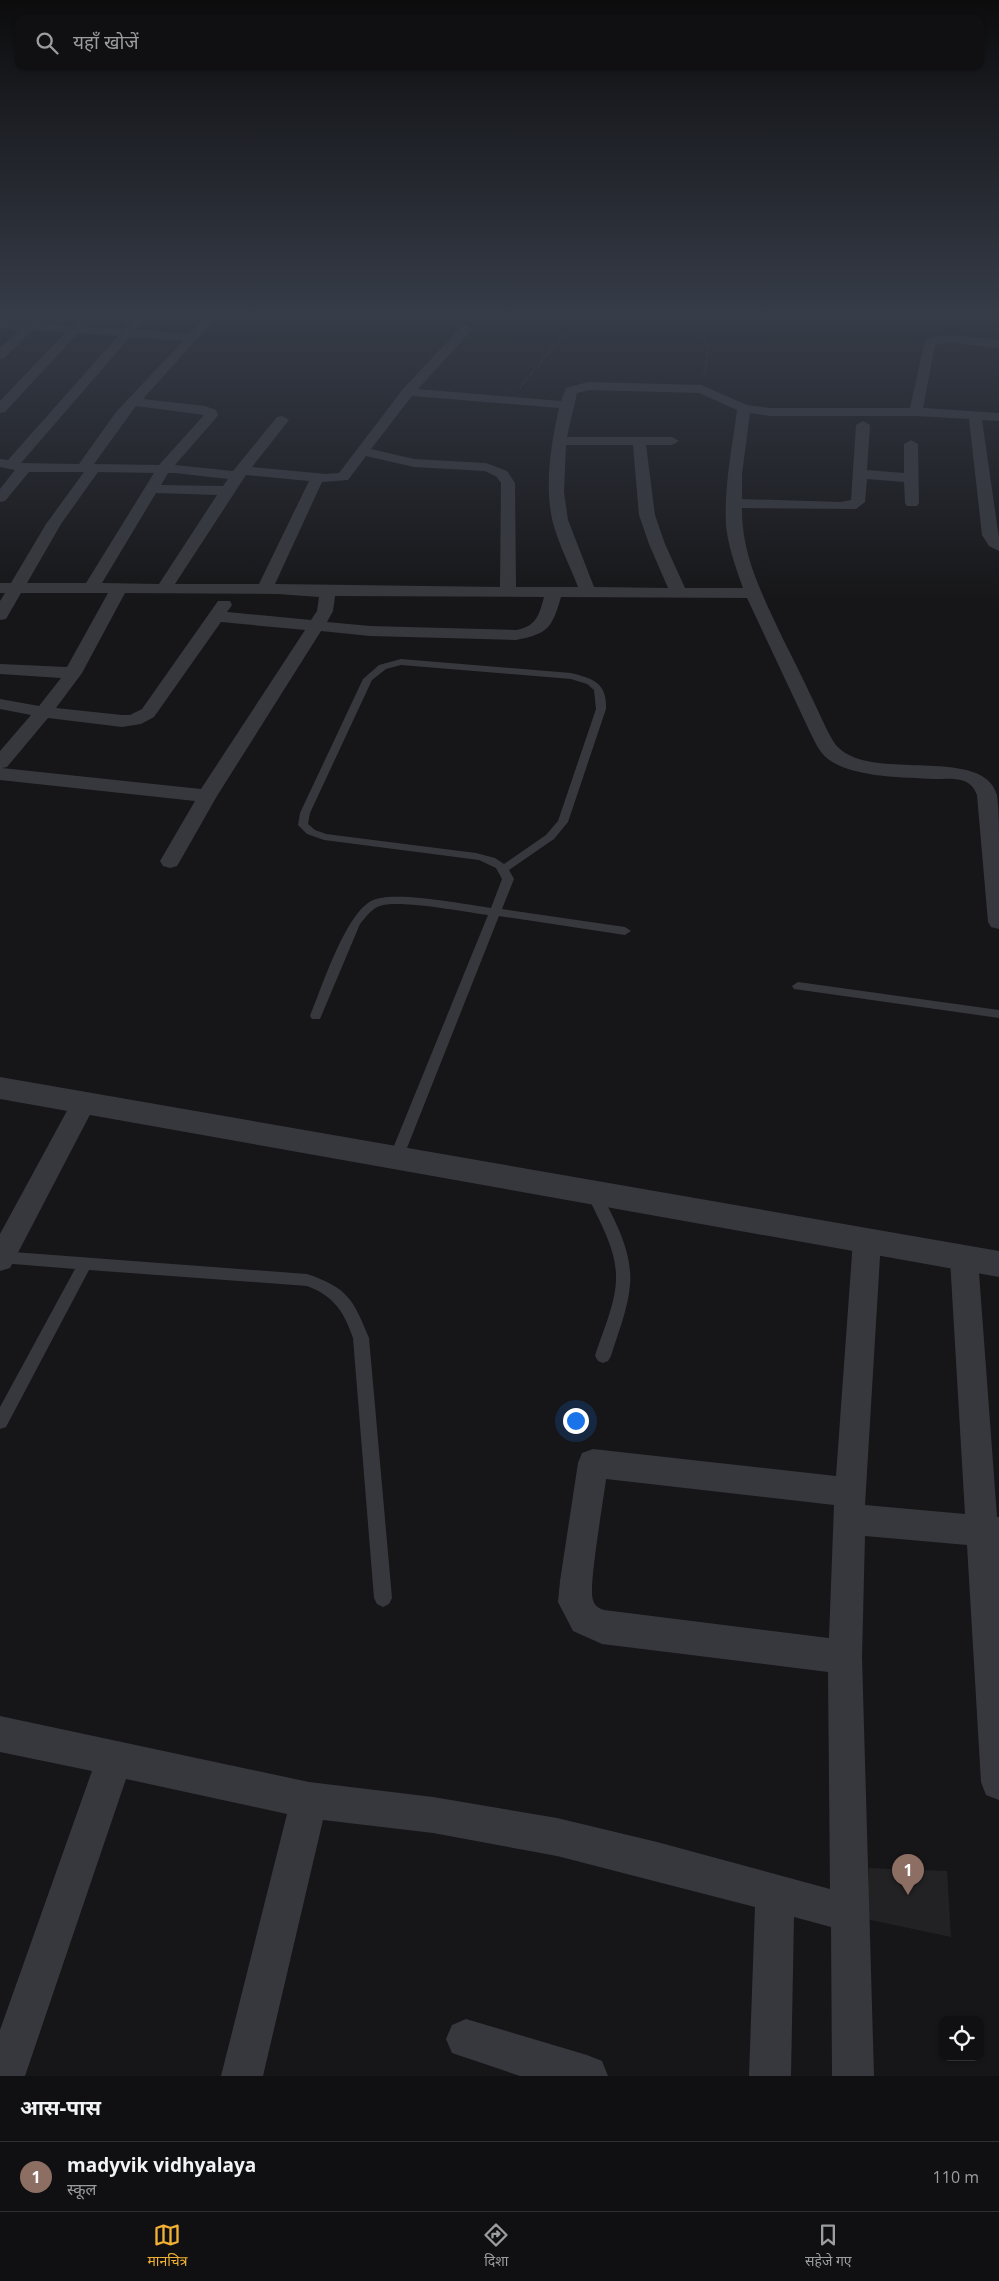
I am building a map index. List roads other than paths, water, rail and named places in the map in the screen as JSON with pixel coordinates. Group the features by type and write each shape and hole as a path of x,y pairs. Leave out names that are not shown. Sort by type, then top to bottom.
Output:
{"street":[{"path":"0,498 12,465 61,410"},
{"path":"0,615 8,588 54,524 126,410"},
{"path":"91,589 164,468 211,413 204,410"},
{"path":"12,465 164,468 317,478 343,477 394,410"},
{"path":"564,410 557,507 564,534 588,592"},
{"path":"744,410 735,474 734,525 739,552 753,593 818,730 828,748 848,764 868,768 959,774 973,777 983,784 987,794 999,922"},
{"path":"756,410 770,412 916,412 999,417 999,411"},
{"path":"975,416 990,535 994,543 999,546"},
{"path":"164,589 239,473 282,420"},
{"path":"735,503 851,506 858,502 860,497 864,426"},
{"path":"561,441 672,442"},
{"path":"639,441 647,516 678,592"},
{"path":"911,444 912,503"},
{"path":"361,451 414,463 486,467 498,470 505,475 508,483 508,592"},
{"path":"861,474 912,478"},
{"path":"266,589 317,478"},
{"path":"152,489 228,492"},
{"path":"8,588 753,593"},
{"path":"0,763 44,712 73,673 119,589"},
{"path":"0,704 44,712 122,721 142,718 148,713 236,589"},
{"path":"170,861 207,796 325,611 327,595 321,591"},
{"path":"215,616 314,627 429,634 516,635 539,629 544,624 554,592"},
{"path":"0,669 73,673"},
{"path":"0,774 207,796"},
{"path":"0,1088 999,1264"},
{"path":"1,1259 84,1103"},
{"path":"853,2076 845,1657 850,1505 867,1240"},
{"path":"964,1259 991,1532 999,1782"},
{"path":"845,1657 602,1627 585,1619 575,1602 576,1581 593,1463 850,1505 991,1532"},
{"path":"0,1734 115,1757 309,1800 433,1815 558,1837 657,1861 850,1913"},
{"path":"4,2076 115,1757"},
{"path":"242,2076 309,1800"},
{"path":"770,2076 775,1892"},
{"path":"466,2039 587,2076"}],"lane":[{"path":"396,1158 508,879 504,869 496,861 476,856 324,838 311,832 303,825 305,813 374,670 386,664 401,662 571,676 588,680 597,687 602,697 601,709 563,822 550,837 504,869"},
{"path":"316,1016 356,923 366,909 378,902 397,900 625,931"},
{"path":"798,986 999,1014"},
{"path":"594,1194 620,1255 623,1268 623,1286 603,1356"},
{"path":"1,1259 307,1280 327,1286 348,1304 361,1338 383,1598"},
{"path":"0,1422 85,1264"}],"place":[{"name":"madyvik vidhyalaya","path":"908,1895"}]}
